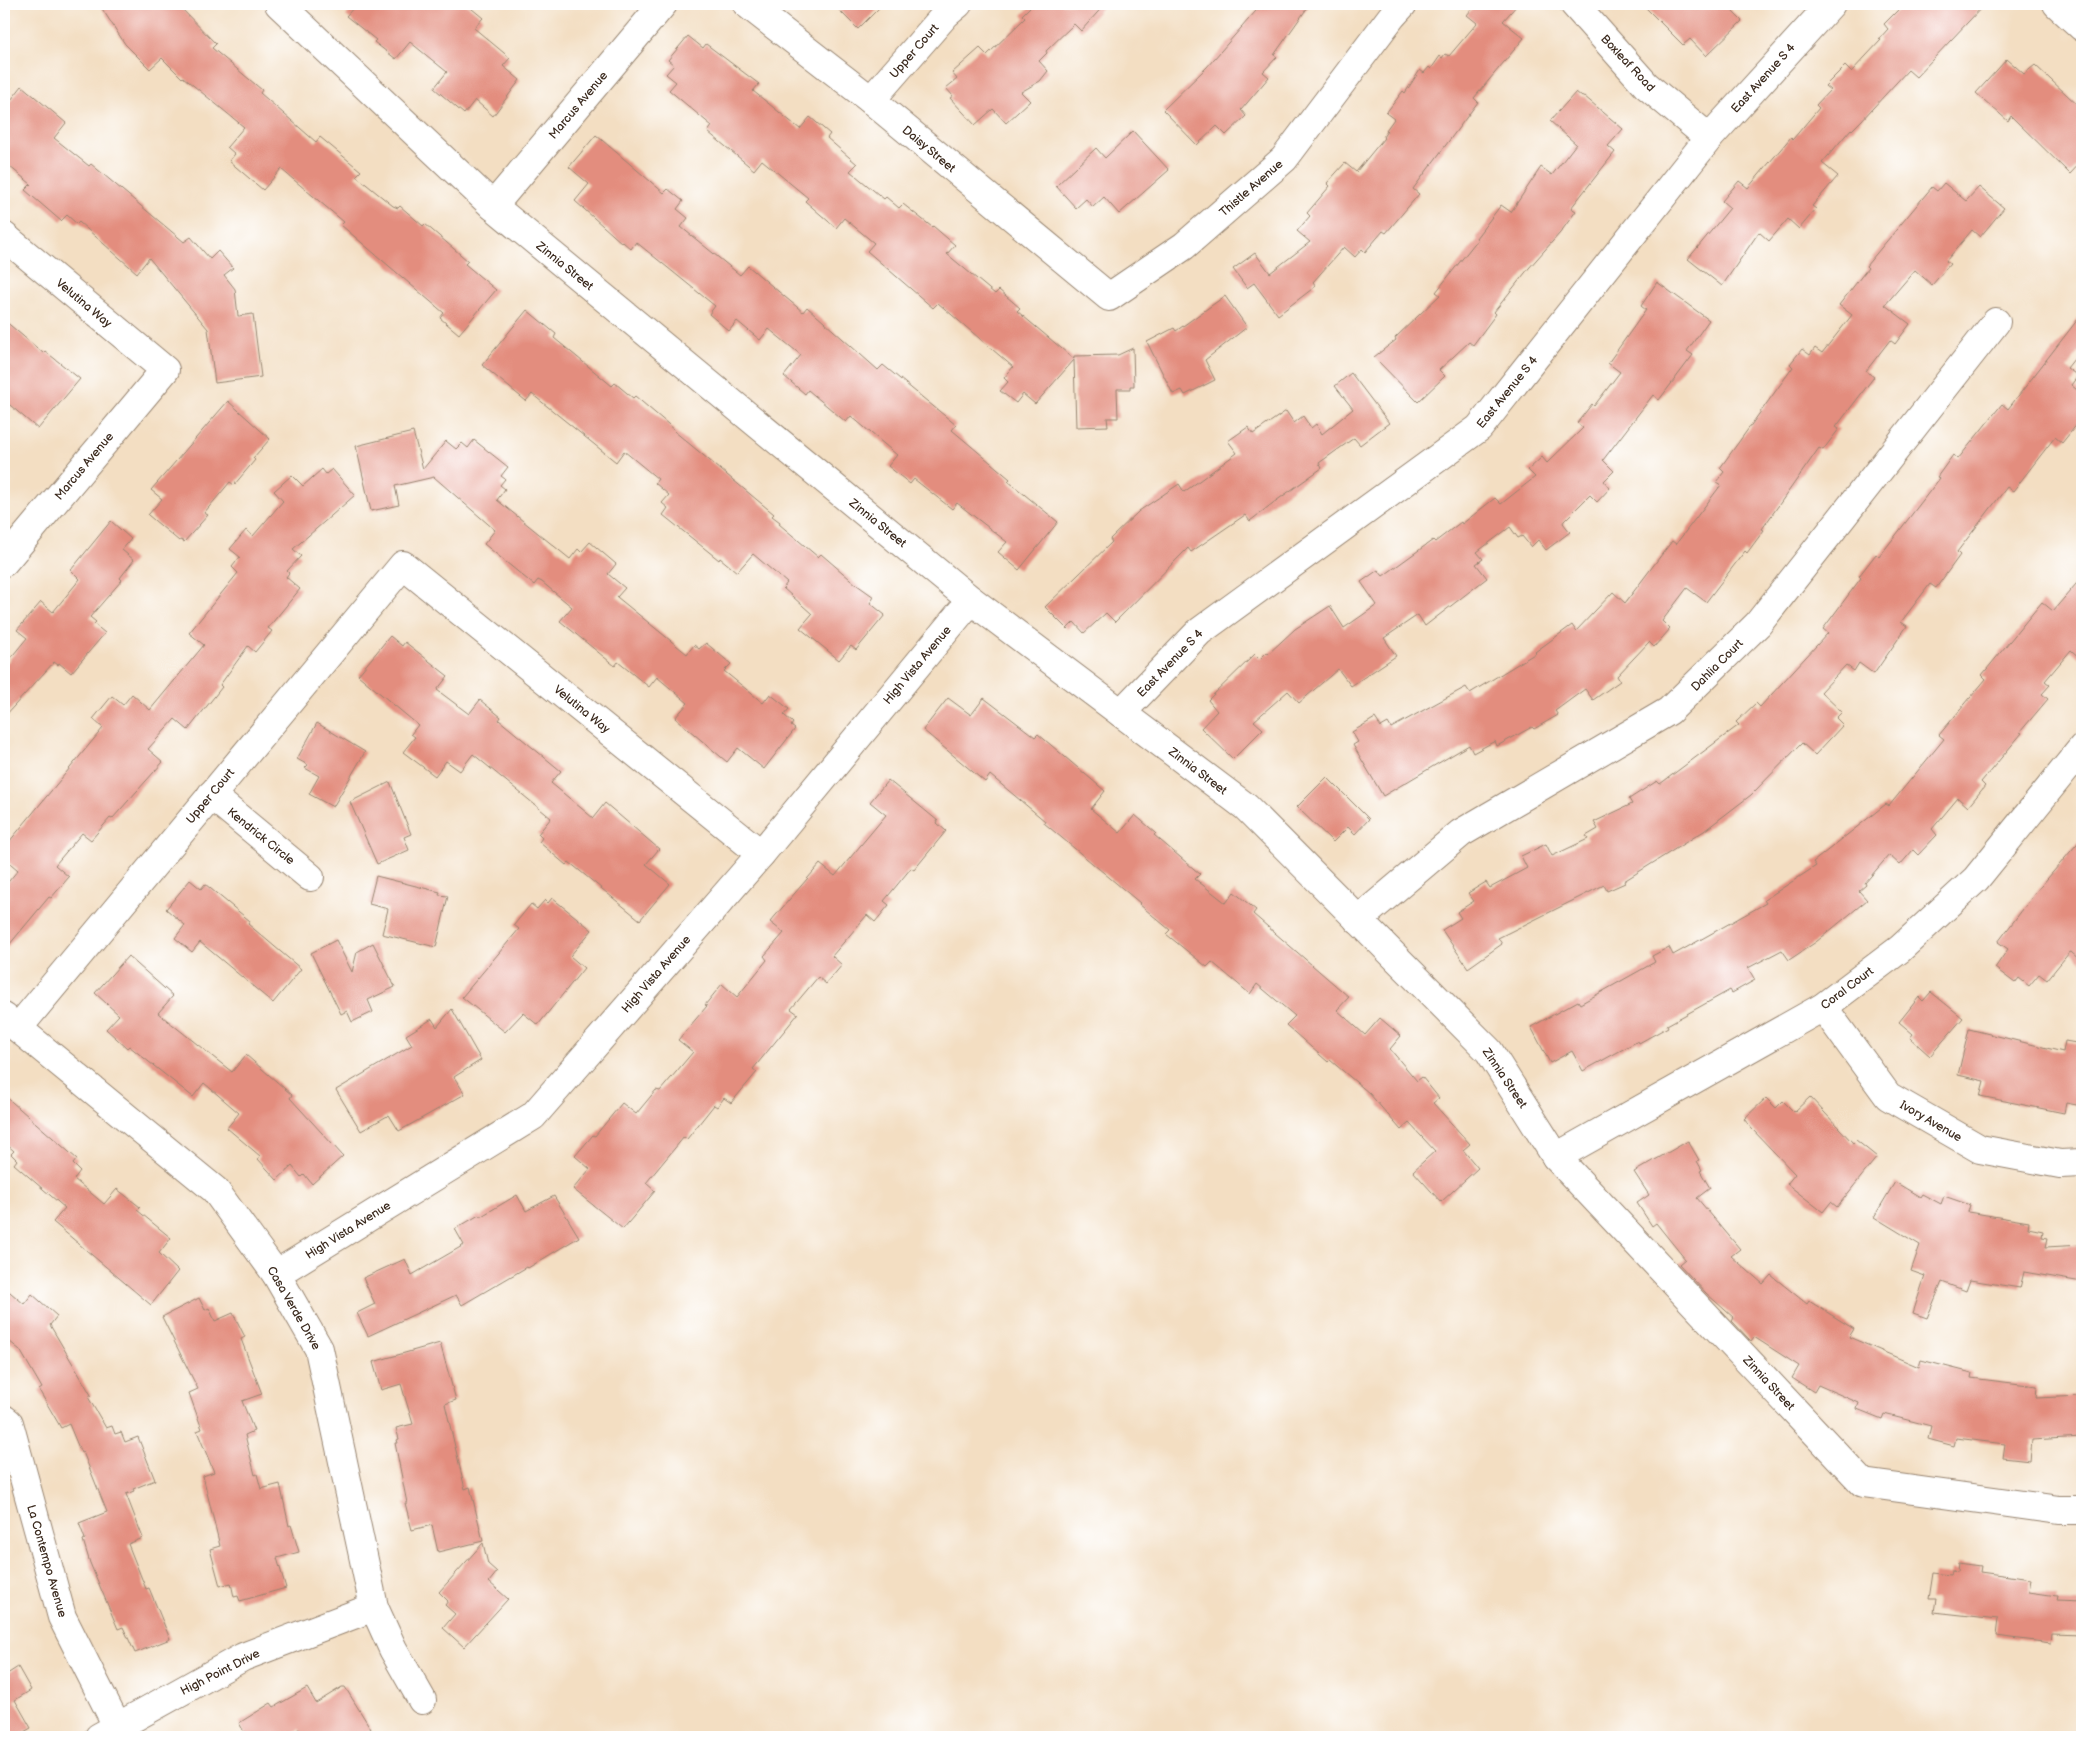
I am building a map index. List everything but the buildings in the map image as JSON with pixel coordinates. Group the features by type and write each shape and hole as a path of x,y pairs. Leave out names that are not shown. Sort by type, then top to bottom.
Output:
{"street":[{"name":"Zinnia Street","path":"280,4 492,206 971,600 1246,807 1489,1051 1556,1157 1864,1483 2059,1510 2082,1510"},
{"name":"Marcus Avenue","path":"492,206 662,4"},
{"name":"Daisy Street","path":"747,4 871,100 1109,298"},
{"name":"Upper Court","path":"871,100 946,14 958,4"},
{"name":"Thistle Avenue","path":"1109,298 1184,246 1284,159 1403,4"},
{"name":"Boxleaf Road","path":"1574,4 1646,85 1709,138"},
{"name":"East Avenue S 4","path":"1121,713 1199,632 1479,428 1709,138 1831,4"},
{"path":"2057,4 2082,27"},
{"name":"Velutina Way","path":"4,236 165,370"},
{"name":"Dahlia Court","path":"1358,920 1461,833 1670,711 1758,624 1996,322"},
{"name":"Marcus Avenue","path":"4,562 165,370"},
{"name":"Upper Court","path":"11,1022 211,795 403,565"},
{"name":"Velutina Way","path":"403,565 761,854"},
{"name":"High Vista Avenue","path":"276,1274 533,1116 761,854 971,600"},
{"name":"Coral Court","path":"1556,1157 1823,1007 1900,948 1976,879 2082,748"},
{"name":"Kendrick Circle","path":"211,795 310,877"},
{"name":"Ivory Avenue","path":"1823,1007 1888,1096 1980,1149 2060,1164 2082,1162"},
{"name":"Casa Verde Drive","path":"11,1022 215,1190 276,1274 318,1349 374,1607 393,1649 422,1700"},
{"name":"La Contempo Avenue","path":"4,1419 9,1423 62,1617 108,1731"},
{"name":"High Point Drive","path":"108,1731 243,1657 374,1607"}]}
